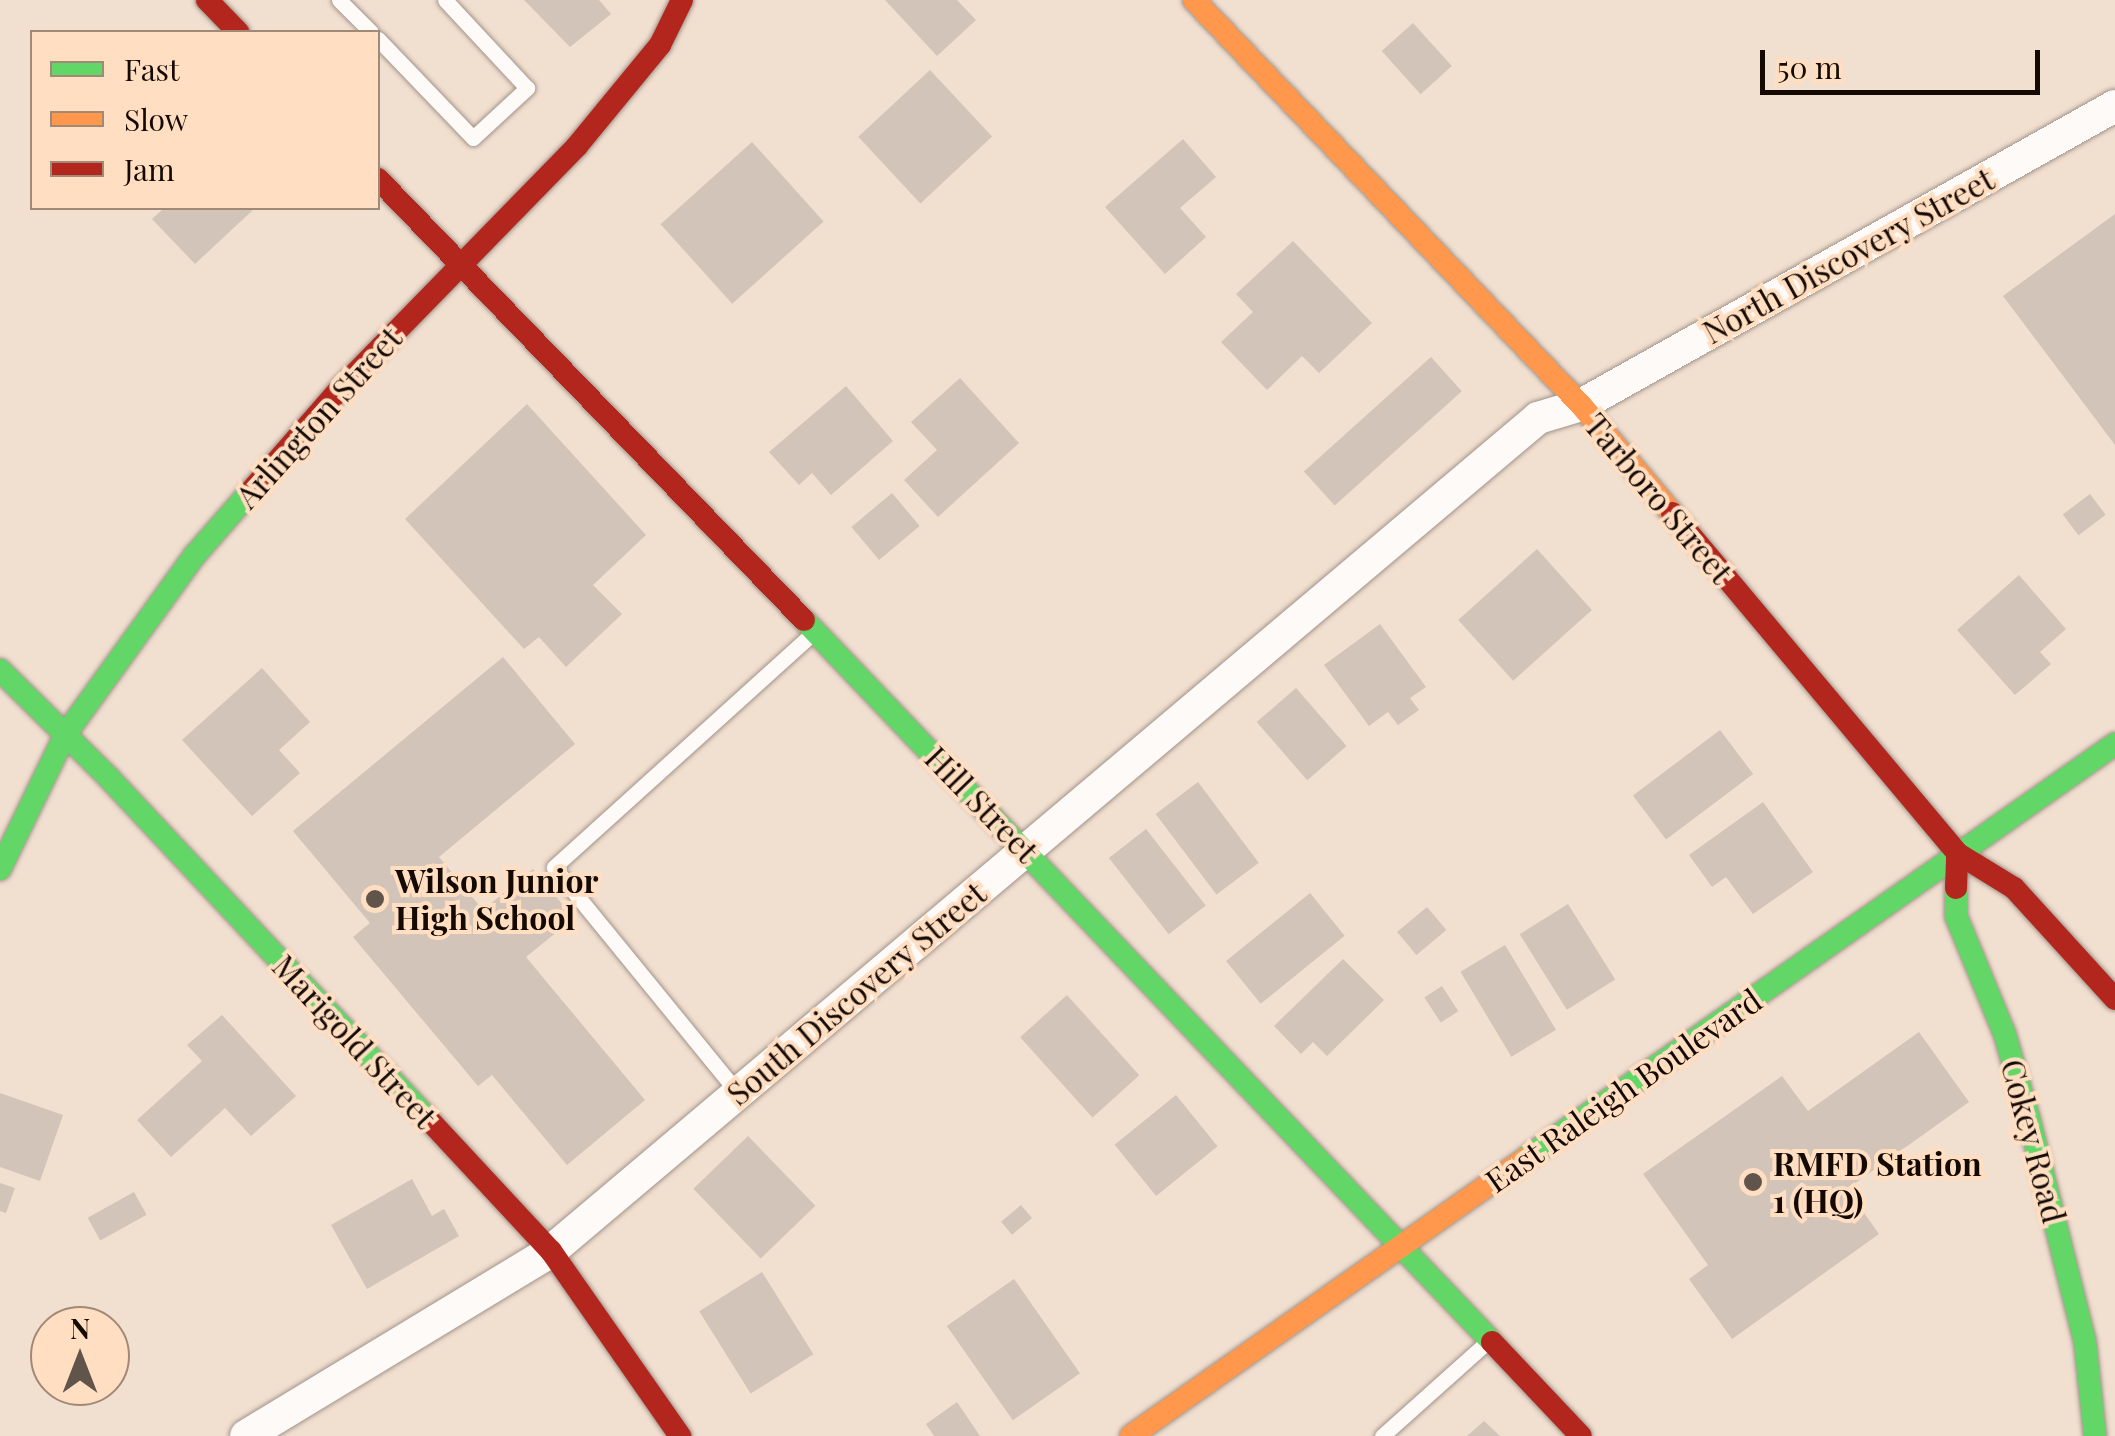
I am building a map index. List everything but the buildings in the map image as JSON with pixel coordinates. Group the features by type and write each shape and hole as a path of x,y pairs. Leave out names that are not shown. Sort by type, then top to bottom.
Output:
{"street":[{"path":"207,0 236,30"},
{"name":"Arlington Street","path":"0,869 65,735 195,554 339,390 577,146 660,45 682,0"},
{"path":"660,45 705,0"},
{"name":"Tarboro Street","path":"1194,0 1581,404 1957,854 2014,888 2115,999"},
{"name":"North Discovery Street","path":"1581,404 2115,106"},
{"name":"Hill Street","path":"380,181 1027,850 1580,1436"},
{"name":"South Discovery Street","path":"246,1436 552,1251 1538,418 1581,404"},
{"name":"Marigold Street","path":"0,670 552,1251 680,1436"},
{"name":"East Raleigh Boulevard","path":"1131,1436 2115,744"},
{"name":"Cokey Road","path":"1957,854 1956,916 2005,1035 2029,1119 2085,1342 2095,1436"}],"lane":[{"path":"339,0 369,30"},
{"path":"380,42 473,138 527,88 445,0"},
{"path":"738,1092 554,867 815,632"},
{"path":"1382,1436 1490,1340"}],"traffic: fast":[{"path":"0,869 65,735 195,555 250,492"},
{"path":"804,620 1492,1342"},
{"path":"0,670 110,779 431,1122"},
{"path":"1526,1158 2115,744"},
{"path":"1956,888 1956,916 2005,1035 2029,1119 2085,1342 2095,1436"}],"traffic: slow":[{"path":"1194,0 1581,405 1672,513"},
{"path":"1131,1436 1526,1158"}],"traffic: jam":[{"path":"207,0 236,30"},
{"path":"250,492 339,390 577,146 660,45 682,0"},
{"path":"380,181 804,620"},
{"path":"1672,513 1957,853"},
{"path":"1956,888 1957,853 2014,888 2115,999"},
{"path":"431,1122 551,1251 680,1436"},
{"path":"1492,1342 1581,1436"}],"place":[{"name":"Wilson Junior High School","path":"375,899"},
{"name":"RMFD Station 1 (HQ)","path":"1753,1182"}]}
